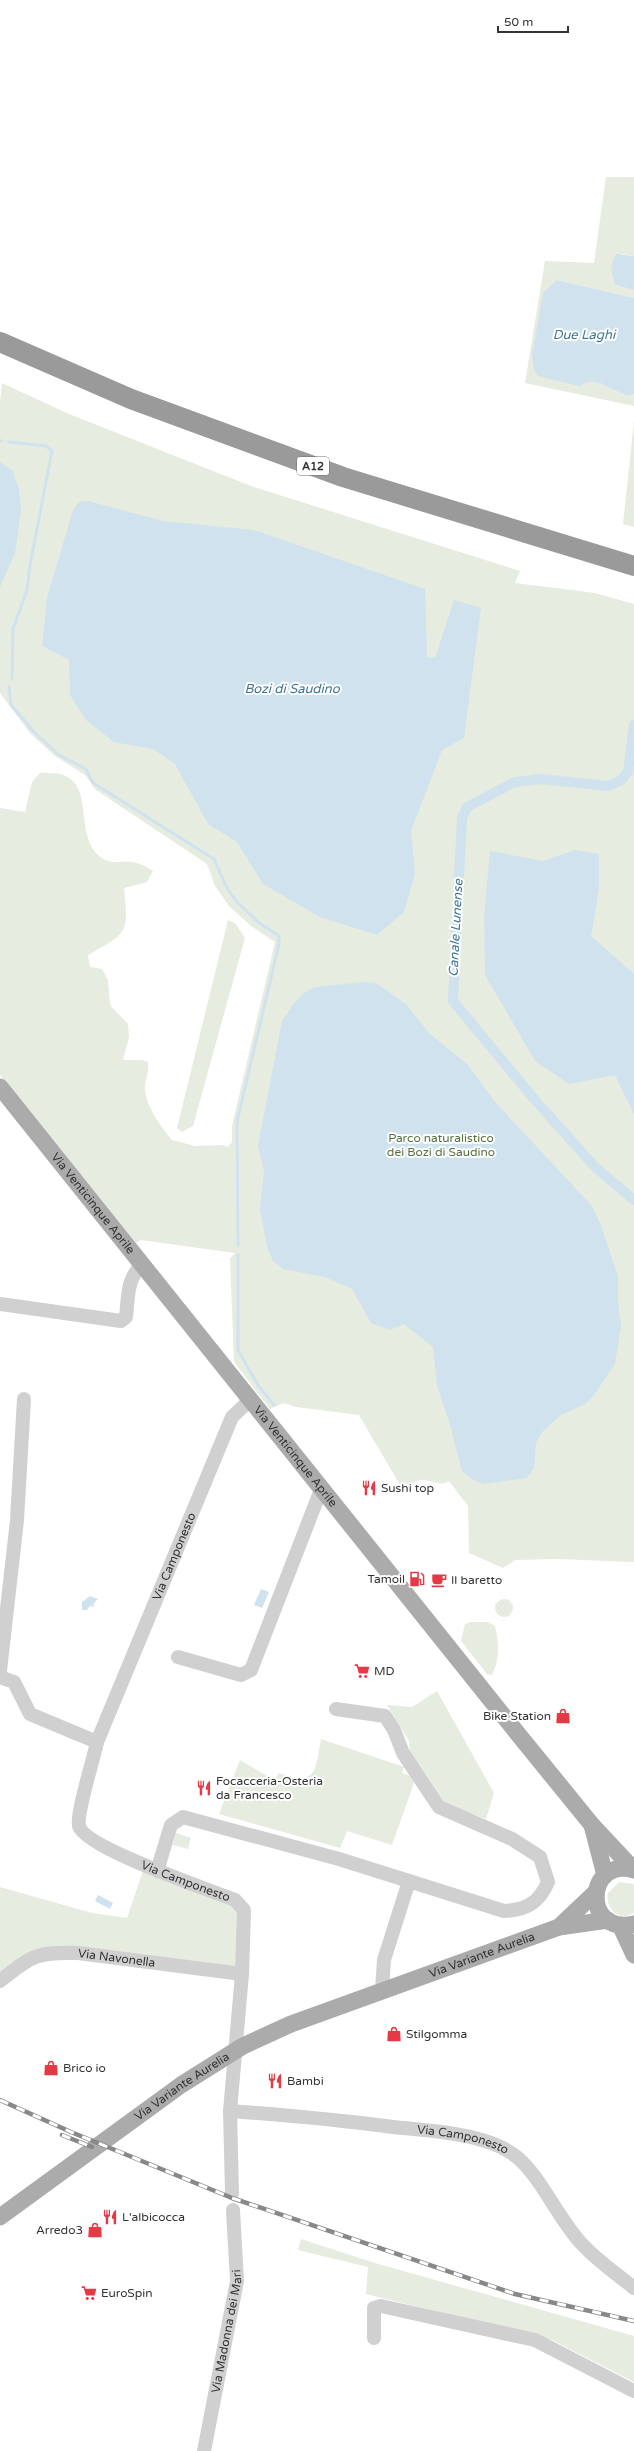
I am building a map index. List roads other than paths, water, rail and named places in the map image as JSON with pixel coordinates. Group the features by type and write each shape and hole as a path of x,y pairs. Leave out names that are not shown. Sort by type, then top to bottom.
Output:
{"highway":[{"name":"A12","path":"0,342 132,399 343,477 634,566"},
{"name":"A12","path":"0,357 131,412 343,490 634,580"}],"main road":[{"name":"Via Venticinque Aprile","path":"0,1087 592,1825 633,1869"},
{"name":"Via Venticinque Aprile","path":"592,1825 605,1876"},
{"path":"605,1876 613,1870 633,1869"},
{"name":"Via Variante Aurelia","path":"559,1927 596,1892 605,1876"},
{"path":"596,1892 598,1908 620,1923 634,1955"},
{"name":"Via Variante Aurelia","path":"0,2216 181,2085 234,2051 291,2024 559,1927 620,1923"}],"street":[{"path":"0,1304 121,1321 126,1317 130,1284 136,1270 142,1265"},
{"path":"0,1671 17,1520 24,1399"},
{"name":"Via Camponesto","path":"234,2051 238,2032 242,1974 244,1910 240,1903 157,1871 115,1852 81,1831 79,1820 97,1742 232,1417 251,1399"},
{"path":"178,1657 241,1675 252,1670 322,1487"},
{"path":"0,1677 14,1682 30,1714 97,1742"},
{"path":"157,1871 171,1825 183,1817 409,1881 504,1911 519,1910 534,1904 542,1895 548,1882 540,1857 512,1839 440,1806 403,1753 394,1730 385,1716 336,1709"},
{"path":"382,1990 384,1960 409,1881"},
{"name":"Via Navonella","path":"0,1981 34,1956 55,1952 78,1953 242,1974"},
{"path":"232,2193 230,2111 234,2051"},
{"name":"Via Camponesto","path":"230,2111 317,2117 448,2134 493,2144 506,2150 528,2169 558,2215 581,2244 634,2288"},
{"name":"Via Madonna dei Mari","path":"204,2451 237,2281 233,2210"},
{"path":"374,2338 374,2308 381,2306 535,2340 633,2390"}],"water":[{"path":"616,254 634,256 634,290 615,285 611,267"},
{"name":"Due Laghi","path":"557,280 634,298 634,394 627,396 600,383 587,382 579,386 538,376 534,369 532,355 543,293"},
{"path":"0,462 12,470 19,489 21,510 15,553 0,587"},
{"name":"Bozi di Saudino","path":"88,501 163,521 254,530 425,589 427,657 435,658 454,600 481,608 464,738 442,750 411,831 415,874 404,912 377,935 320,917 263,884 237,842 208,824 175,764 153,749 114,742 86,720 70,695 69,660 42,646 47,598 73,510 79,502"},
{"path":"575,850 599,854 599,889 591,936 634,974 634,1114 615,1075 569,1084 535,1061 485,975 484,917 490,851 543,861"},
{"path":"364,982 376,983 406,1004 429,1033 467,1064 496,1103 592,1206 602,1228 618,1276 618,1302 621,1326 615,1364 594,1395 585,1404 561,1415 542,1432 536,1443 534,1468 527,1478 483,1484 472,1479 462,1471 449,1421 437,1386 433,1347 404,1324 390,1330 371,1323 352,1289 325,1277 283,1269 273,1261 267,1247 260,1209 264,1171 258,1146 282,1021 295,1002 304,993 315,987"},
{"path":"261,1589 269,1592 262,1608 254,1605"},
{"path":"90,1596 98,1599 93,1604 95,1607 90,1606 87,1610 82,1610 82,1602"},
{"path":"98,1895 113,1903 110,1909 95,1901"}],"waterway":[{"path":"9,442 46,446 52,451 30,565 27,590 13,629 12,679"},
{"path":"9,687 11,705 34,732 59,755 86,769 93,783 214,859 227,888 237,902 258,922 279,936 279,944 237,1122 238,1245"},
{"name":"Canale Lunense","path":"634,725 628,772 620,781 608,786 541,779 515,782 467,807 462,818 453,1001 535,1100 595,1167 634,1200"},
{"path":"238,1255 238,1350 258,1385 274,1405"}],"railway":[{"path":"0,2100 71,2132 232,2198 515,2294 634,2321"},
{"path":"62,2135 92,2147"}],"place":[{"name":"Sushi top","path":"369,1488"},
{"name":"Tamoil","path":"417,1579"},
{"name":"Il baretto","path":"439,1580"},
{"name":"MD","path":"362,1671"},
{"name":"Bike Station","path":"563,1716"},
{"name":"Focacceria-Osteria da Francesco","path":"204,1788"},
{"name":"Stilgomma","path":"394,2034"},
{"name":"Brico io","path":"51,2068"},
{"name":"Bambi","path":"275,2081"},
{"name":"L'albicocca","path":"110,2217"},
{"name":"Arredo3","path":"95,2230"},
{"name":"EuroSpin","path":"89,2293"}],"park label":[{"name":"Parco naturalistico dei Bozi di Saudino","path":"441,1145"}]}
